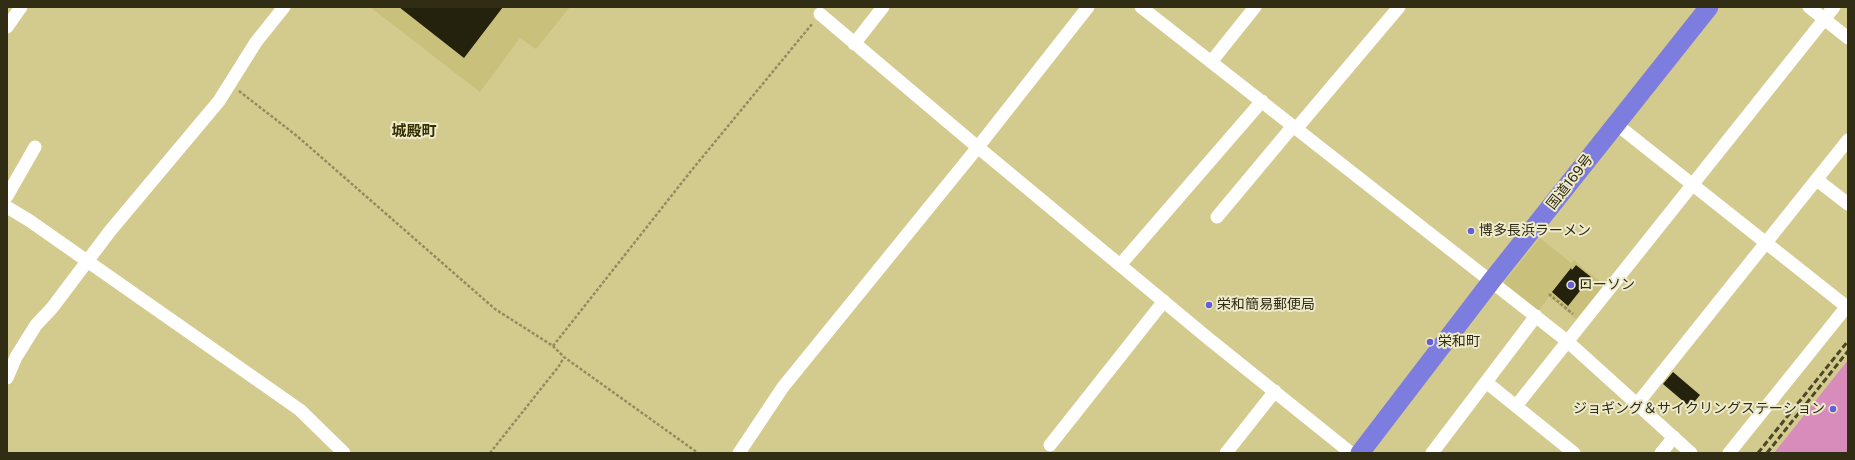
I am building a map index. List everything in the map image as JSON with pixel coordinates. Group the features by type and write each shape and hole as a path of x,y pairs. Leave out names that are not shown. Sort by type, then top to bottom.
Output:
{"highway":[{"name":"国道169号","path":"1360,453 1492,281 1709,7"}],"street":[{"path":"7,27 21,7"},
{"path":"7,378 16,357 36,325 52,308 110,231 219,101 231,85 256,42 284,7"},
{"path":"854,44 883,7"},
{"path":"739,453 783,387 978,147 1088,7"},
{"path":"1211,62 1255,7"},
{"path":"1217,217 1400,7"},
{"path":"1809,7 1848,38"},
{"path":"1516,406 1834,7"},
{"path":"1143,8 1567,341 1691,453"},
{"path":"820,14 1120,265 1351,453"},
{"path":"1120,265 1262,101"},
{"path":"1616,124 1848,306 1729,453"},
{"path":"1637,404 1848,140"},
{"path":"7,196 36,147"},
{"path":"1817,180 1848,204"},
{"path":"7,207 300,410 344,453"},
{"path":"1050,445 1164,301"},
{"path":"1432,453 1536,316"},
{"path":"1486,382 1574,453"},
{"path":"1226,453 1275,391"},
{"path":"1661,453 1674,437"}],"path":[{"path":"553,346 691,171 820,14"},
{"path":"231,85 297,136 495,309 553,346 564,357 698,453"},
{"path":"1549,294 1568,309"},
{"path":"490,453 559,366 564,357"}],"shaded area":[{"path":"370,7 570,7 536,49 520,38 480,92"},
{"path":"1540,238 1571,263 1574,260 1604,285 1576,319 1549,297 1537,313 1502,285"},
{"name":"ジョギング＆サイクリングステーション","path":"1848,360 1848,453 1774,453"}],"building":[{"path":"399,7 503,7 464,58"},
{"name":"ローソン","path":"1576,265 1591,277 1568,306 1552,292 1571,268 1572,270"},
{"path":"1673,372 1700,395 1690,407 1663,384"}],"railway":[{"path":"1758,453 1848,341"},
{"path":"1767,453 1848,351"}],"place":[{"name":"博多長浜ラーメン","path":"1471,231"},
{"name":"ローソン","path":"1571,285"},
{"name":"栄和簡易郵便局","path":"1209,305"},
{"name":"栄和町","path":"1430,342"},
{"name":"ジョギング＆サイクリングステーション","path":"1833,409"}],"district":[{"name":"城殿町","path":"414,131"}]}
